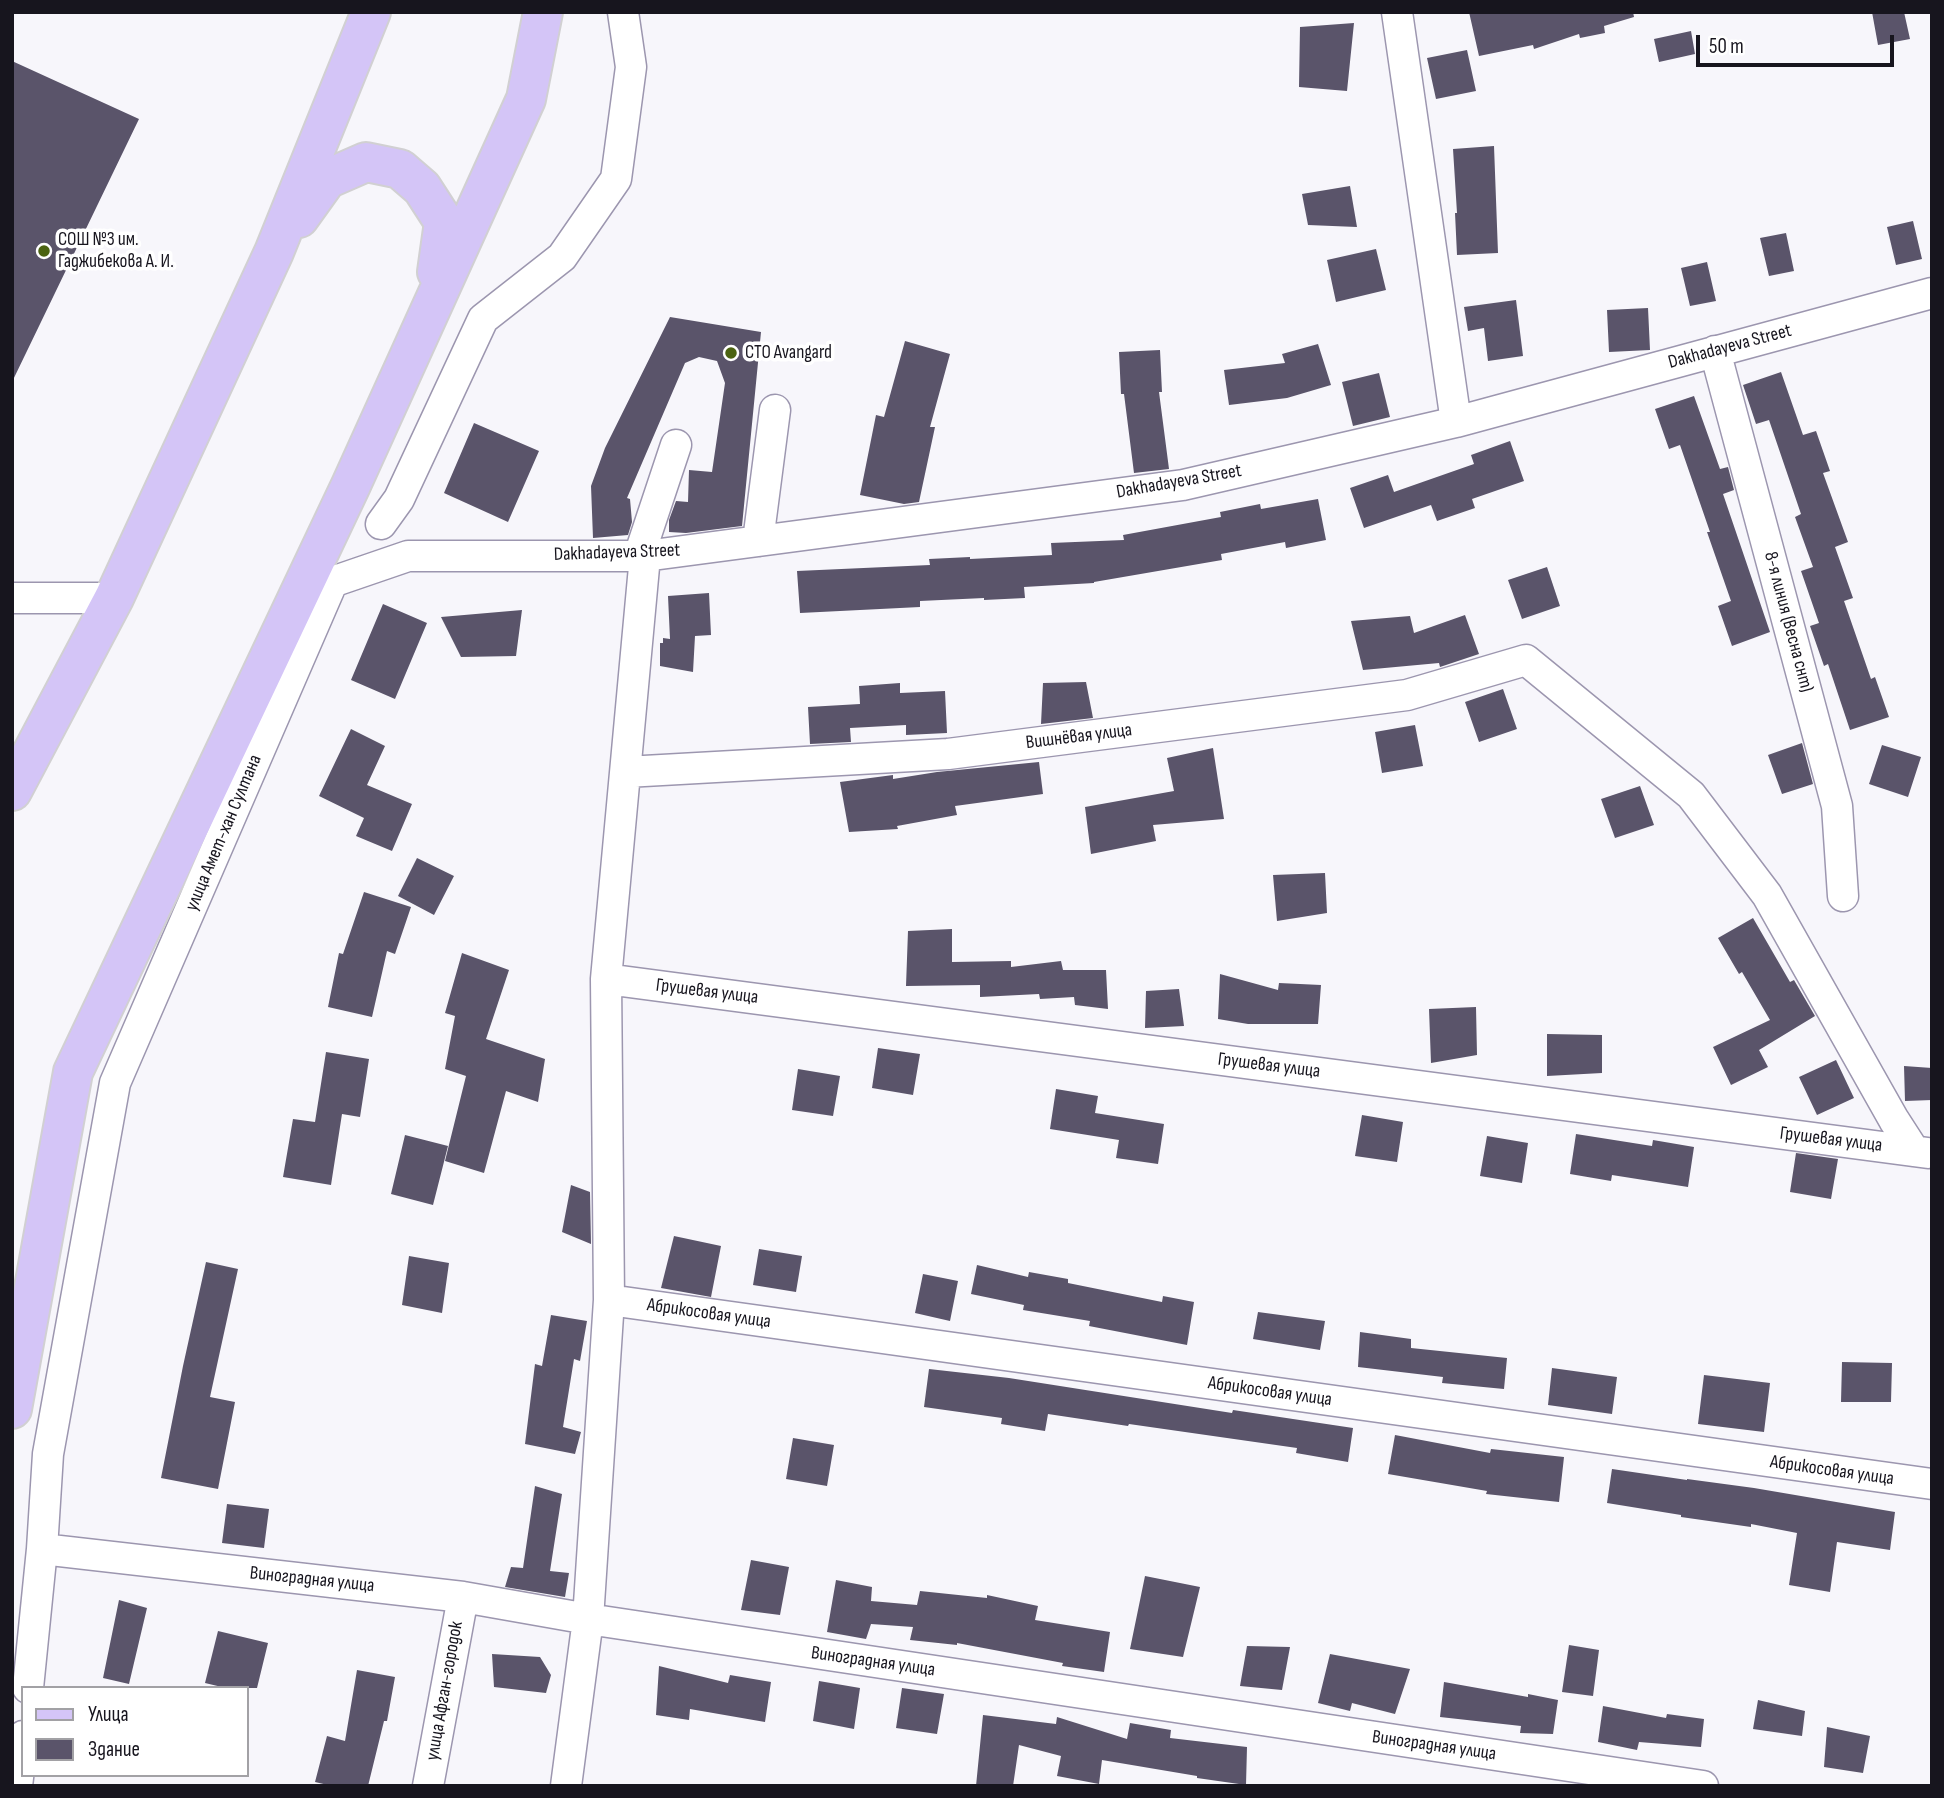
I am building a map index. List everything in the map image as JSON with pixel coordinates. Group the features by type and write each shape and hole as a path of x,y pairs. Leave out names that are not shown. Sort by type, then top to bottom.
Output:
{"main road":[{"path":"12,791 114,598 274,252 371,12"},
{"path":"12,1409 73,1072 316,588 351,485 526,99 543,12"},
{"path":"274,252 327,179 366,162 400,169 422,188 444,222 432,308"}],"street":[{"path":"381,524 399,499 483,319 562,257 616,179 631,67 623,12"},
{"path":"1397,12 1457,422"},
{"name":"Dakhadayeva Street","path":"316,588 408,556 642,556 1183,485 1457,422 1932,293"},
{"name":"8-я линия (Весна снт)","path":"1715,351 1837,806 1843,896"},
{"path":"758,541 775,410"},
{"path":"566,1786 588,1619 609,1300 606,979 626,772 642,556 676,445"},
{"path":"351,485 408,556"},
{"name":"улица Амет-хан Султана","path":"28,1686 48,1454 116,1083 316,588"},
{"path":"12,597 114,598"},
{"name":"Вишнёвая улица","path":"626,772 948,754 1407,695 1526,660 1691,795 1767,895 1894,1120 1923,1153"},
{"name":"Грушевая улица","path":"606,979 1923,1153"},
{"name":"Абрикосовая улица","path":"609,1300 1932,1485"},
{"name":"Виноградная улица","path":"42,1549 463,1597 588,1619 1703,1786"},
{"name":"улица Афган-городок","path":"428,1786 463,1597"},
{"path":"17,1786 21,1753"}],"building":[{"path":"1469,12 1633,12 1634,17 1604,26 1605,33 1580,38 1579,34 1534,49 1533,45 1479,56"},
{"path":"1872,12 1904,12 1910,39 1878,45"},
{"path":"1354,23 1347,91 1299,87 1300,27"},
{"path":"1691,31 1695,54 1659,62 1654,39"},
{"path":"1467,50 1476,91 1436,99 1427,58"},
{"name":"СОШ №3 им. Гаджибекова А. И.","path":"12,61 139,119 12,382"},
{"path":"1494,146 1498,253 1457,255 1453,149"},
{"path":"1350,186 1357,227 1308,225 1302,194"},
{"path":"1913,221 1922,259 1896,265 1887,227"},
{"path":"1786,233 1794,271 1769,276 1760,238"},
{"path":"1376,249 1386,290 1336,302 1327,260"},
{"path":"1707,262 1716,301 1690,306 1681,268"},
{"path":"1516,300 1523,356 1488,361 1484,328 1468,331 1464,307"},
{"path":"1648,308 1650,350 1609,352 1607,310"},
{"path":"670,317 761,332 742,526 686,533 669,532 669,520 676,501 688,502 689,470 712,472 725,383 717,361 699,357 685,363 627,498 630,499 632,522 628,535 593,538 591,486 605,448"},
{"path":"905,341 950,354 930,427 935,427 919,502 904,504 860,495 876,415 884,417"},
{"path":"1318,344 1331,385 1287,398 1229,405 1224,370 1285,363 1282,354"},
{"path":"1160,350 1162,392 1159,392 1169,469 1134,473 1124,394 1121,394 1119,352"},
{"path":"1781,372 1803,435 1816,431 1830,471 1823,473 1848,542 1835,547 1853,598 1844,601 1871,679 1875,677 1889,717 1850,730 1828,664 1824,666 1810,626 1819,623 1801,571 1813,567 1795,517 1801,514 1769,420 1756,424 1743,385"},
{"path":"1379,373 1390,417 1353,426 1342,382"},
{"path":"1694,396 1720,469 1728,467 1734,490 1723,494 1770,632 1732,646 1718,606 1731,601 1707,532 1710,532 1680,445 1669,449 1655,409"},
{"path":"474,423 539,451 508,522 444,493"},
{"path":"1510,441 1524,481 1472,499 1475,508 1437,521 1431,505 1364,528 1350,488 1388,475 1394,492 1474,464 1471,455"},
{"path":"1318,499 1326,540 1286,548 1285,542 1221,554 1222,560 1094,583 1024,587 1025,598 920,601 920,607 800,613 797,571 930,565 929,559 1052,555 1051,543 1124,540 1123,535 1221,517 1220,512 1260,504 1261,509"},
{"path":"1547,567 1560,606 1522,619 1508,580"},
{"path":"709,593 711,635 695,636 693,672 660,666 660,643 663,643 663,638 670,639 668,596"},
{"path":"383,604 427,623 395,699 351,680"},
{"path":"522,610 516,656 461,657 441,617"},
{"path":"1465,615 1479,654 1440,667 1439,663 1363,670 1351,621 1410,616 1414,633"},
{"path":"1086,682 1093,718 1041,724 1043,683"},
{"path":"900,683 900,693 945,691 947,733 906,735 906,725 850,728 851,742 810,744 808,707 860,704 859,686"},
{"path":"1503,689 1517,729 1479,742 1465,702"},
{"path":"1415,725 1423,766 1382,773 1375,732"},
{"path":"351,729 385,746 367,785 412,804 392,851 356,836 364,818 319,796"},
{"path":"1802,743 1813,784 1782,794 1768,755"},
{"path":"1882,745 1921,757 1908,797 1869,784"},
{"path":"1213,748 1224,819 1153,825 1156,841 1091,854 1085,807 1174,791 1167,758"},
{"path":"1039,762 1043,794 955,806 957,815 897,826 898,829 849,832 840,782 893,775 893,779"},
{"path":"1640,786 1654,825 1615,838 1601,799"},
{"path":"417,858 454,876 434,915 398,896"},
{"path":"1325,873 1327,913 1277,921 1273,875"},
{"path":"364,892 411,907 395,954 387,951 372,1017 328,1007 339,953 343,954"},
{"path":"1753,918 1790,982 1794,980 1815,1016 1759,1050 1768,1067 1731,1085 1713,1047 1770,1020 1718,938"},
{"path":"952,929 952,962 1011,961 1011,967 1061,961 1063,970 1106,970 1108,1009 1075,1005 1074,997 1040,999 1039,994 980,997 980,985 906,986 908,931"},
{"path":"462,953 509,970 486,1039 545,1059 538,1102 506,1091 484,1173 445,1161 466,1076 445,1069 455,1016 445,1013"},
{"path":"1220,974 1278,990 1279,983 1321,985 1318,1024 1248,1024 1218,1019"},
{"path":"1179,989 1184,1026 1145,1028 1146,991"},
{"path":"1476,1007 1477,1055 1431,1063 1429,1009"},
{"path":"1547,1034 1602,1035 1602,1073 1547,1076"},
{"path":"878,1048 920,1054 913,1095 872,1088"},
{"path":"326,1052 369,1059 360,1117 342,1114 331,1185 283,1177 293,1119 315,1122"},
{"path":"1836,1060 1854,1098 1817,1115 1799,1077"},
{"path":"1904,1066 1932,1068 1932,1100 1905,1101"},
{"path":"798,1069 840,1076 833,1116 792,1110"},
{"path":"1056,1089 1098,1096 1095,1113 1164,1124 1158,1164 1116,1158 1119,1140 1050,1129"},
{"path":"1362,1115 1403,1122 1397,1162 1355,1156"},
{"path":"1576,1134 1652,1146 1653,1140 1694,1147 1688,1187 1612,1175 1611,1181 1570,1174"},
{"path":"405,1135 448,1146 433,1205 391,1194"},
{"path":"1487,1136 1528,1143 1522,1183 1480,1176"},
{"path":"1796,1153 1838,1159 1831,1199 1790,1192"},
{"path":"571,1185 590,1192 591,1244 562,1232"},
{"path":"674,1236 721,1246 711,1297 661,1288"},
{"path":"759,1249 802,1256 796,1292 753,1285"},
{"path":"409,1256 449,1263 442,1313 402,1305"},
{"path":"206,1262 238,1269 210,1397 235,1402 218,1489 161,1478"},
{"path":"977,1265 1028,1277 1029,1272 1068,1279 1068,1283 1162,1302 1163,1296 1194,1302 1187,1345 1089,1326 1090,1321 1023,1310 1024,1305 971,1294"},
{"path":"923,1274 958,1281 950,1321 915,1313"},
{"path":"1258,1312 1325,1321 1320,1350 1253,1339"},
{"path":"551,1315 587,1321 580,1361 574,1359 563,1427 581,1432 575,1454 525,1444 535,1364 542,1366"},
{"path":"1360,1332 1411,1339 1411,1348 1507,1358 1504,1389 1442,1383 1443,1377 1358,1367"},
{"path":"1842,1362 1892,1363 1891,1402 1841,1402"},
{"path":"1552,1368 1617,1377 1612,1414 1548,1405"},
{"path":"929,1369 1009,1378 1232,1413 1233,1410 1353,1428 1348,1462 1296,1453 1297,1448 1129,1424 1128,1426 1048,1414 1045,1431 1001,1424 1002,1418 924,1407"},
{"path":"1704,1375 1770,1383 1764,1432 1698,1424"},
{"path":"1395,1435 1490,1453 1491,1449 1564,1457 1559,1502 1486,1494 1487,1491 1388,1474"},
{"path":"793,1438 834,1445 827,1486 786,1479"},
{"path":"1612,1469 1754,1488 1895,1512 1890,1550 1837,1542 1830,1592 1789,1585 1797,1533 1751,1524 1751,1527 1681,1517 1607,1503"},
{"path":"535,1486 562,1494 550,1571 569,1573 565,1597 505,1587 511,1567 523,1568"},
{"path":"227,1504 269,1509 264,1548 222,1543"},
{"path":"751,1560 789,1567 780,1615 741,1610"},
{"path":"1145,1576 1200,1587 1183,1657 1130,1649"},
{"path":"836,1580 872,1587 871,1601 917,1605 920,1591 987,1598 987,1595 1038,1606 1035,1620 1110,1632 1104,1672 1062,1666 1063,1663 957,1643 910,1640 913,1627 871,1624 866,1639 827,1632"},
{"path":"119,1600 147,1608 129,1684 103,1678"},
{"path":"218,1631 268,1643 257,1688 205,1683"},
{"path":"1569,1645 1599,1650 1593,1696 1562,1692"},
{"path":"1247,1646 1290,1647 1282,1690 1240,1686"},
{"path":"492,1654 540,1657 551,1675 546,1693 494,1687"},
{"path":"1330,1654 1410,1669 1395,1714 1352,1703 1350,1711 1318,1703"},
{"path":"659,1666 728,1683 730,1675 771,1682 765,1722 690,1709 689,1720 656,1715"},
{"path":"357,1670 395,1677 387,1721 384,1721 368,1786 332,1786 315,1782 327,1736 345,1741"},
{"path":"819,1681 860,1688 854,1729 813,1721"},
{"path":"1444,1682 1558,1700 1553,1734 1520,1733 1521,1726 1440,1717"},
{"path":"902,1688 944,1694 937,1734 896,1728"},
{"path":"1758,1700 1805,1711 1802,1736 1753,1729"},
{"path":"1603,1706 1666,1718 1667,1714 1704,1719 1701,1747 1639,1742 1637,1750 1598,1742"},
{"path":"983,1715 1056,1724 1057,1717 1127,1739 1130,1723 1171,1730 1170,1738 1247,1747 1246,1785 1102,1760 1099,1784 1057,1776 1061,1756 1019,1745 1013,1786 976,1786"},
{"path":"1827,1727 1870,1736 1863,1773 1824,1767"}],"place":[{"name":"СОШ №3 им. Гаджибекова А. И.","path":"44,251"},
{"name":"СТО Avangard","path":"731,353"}]}
